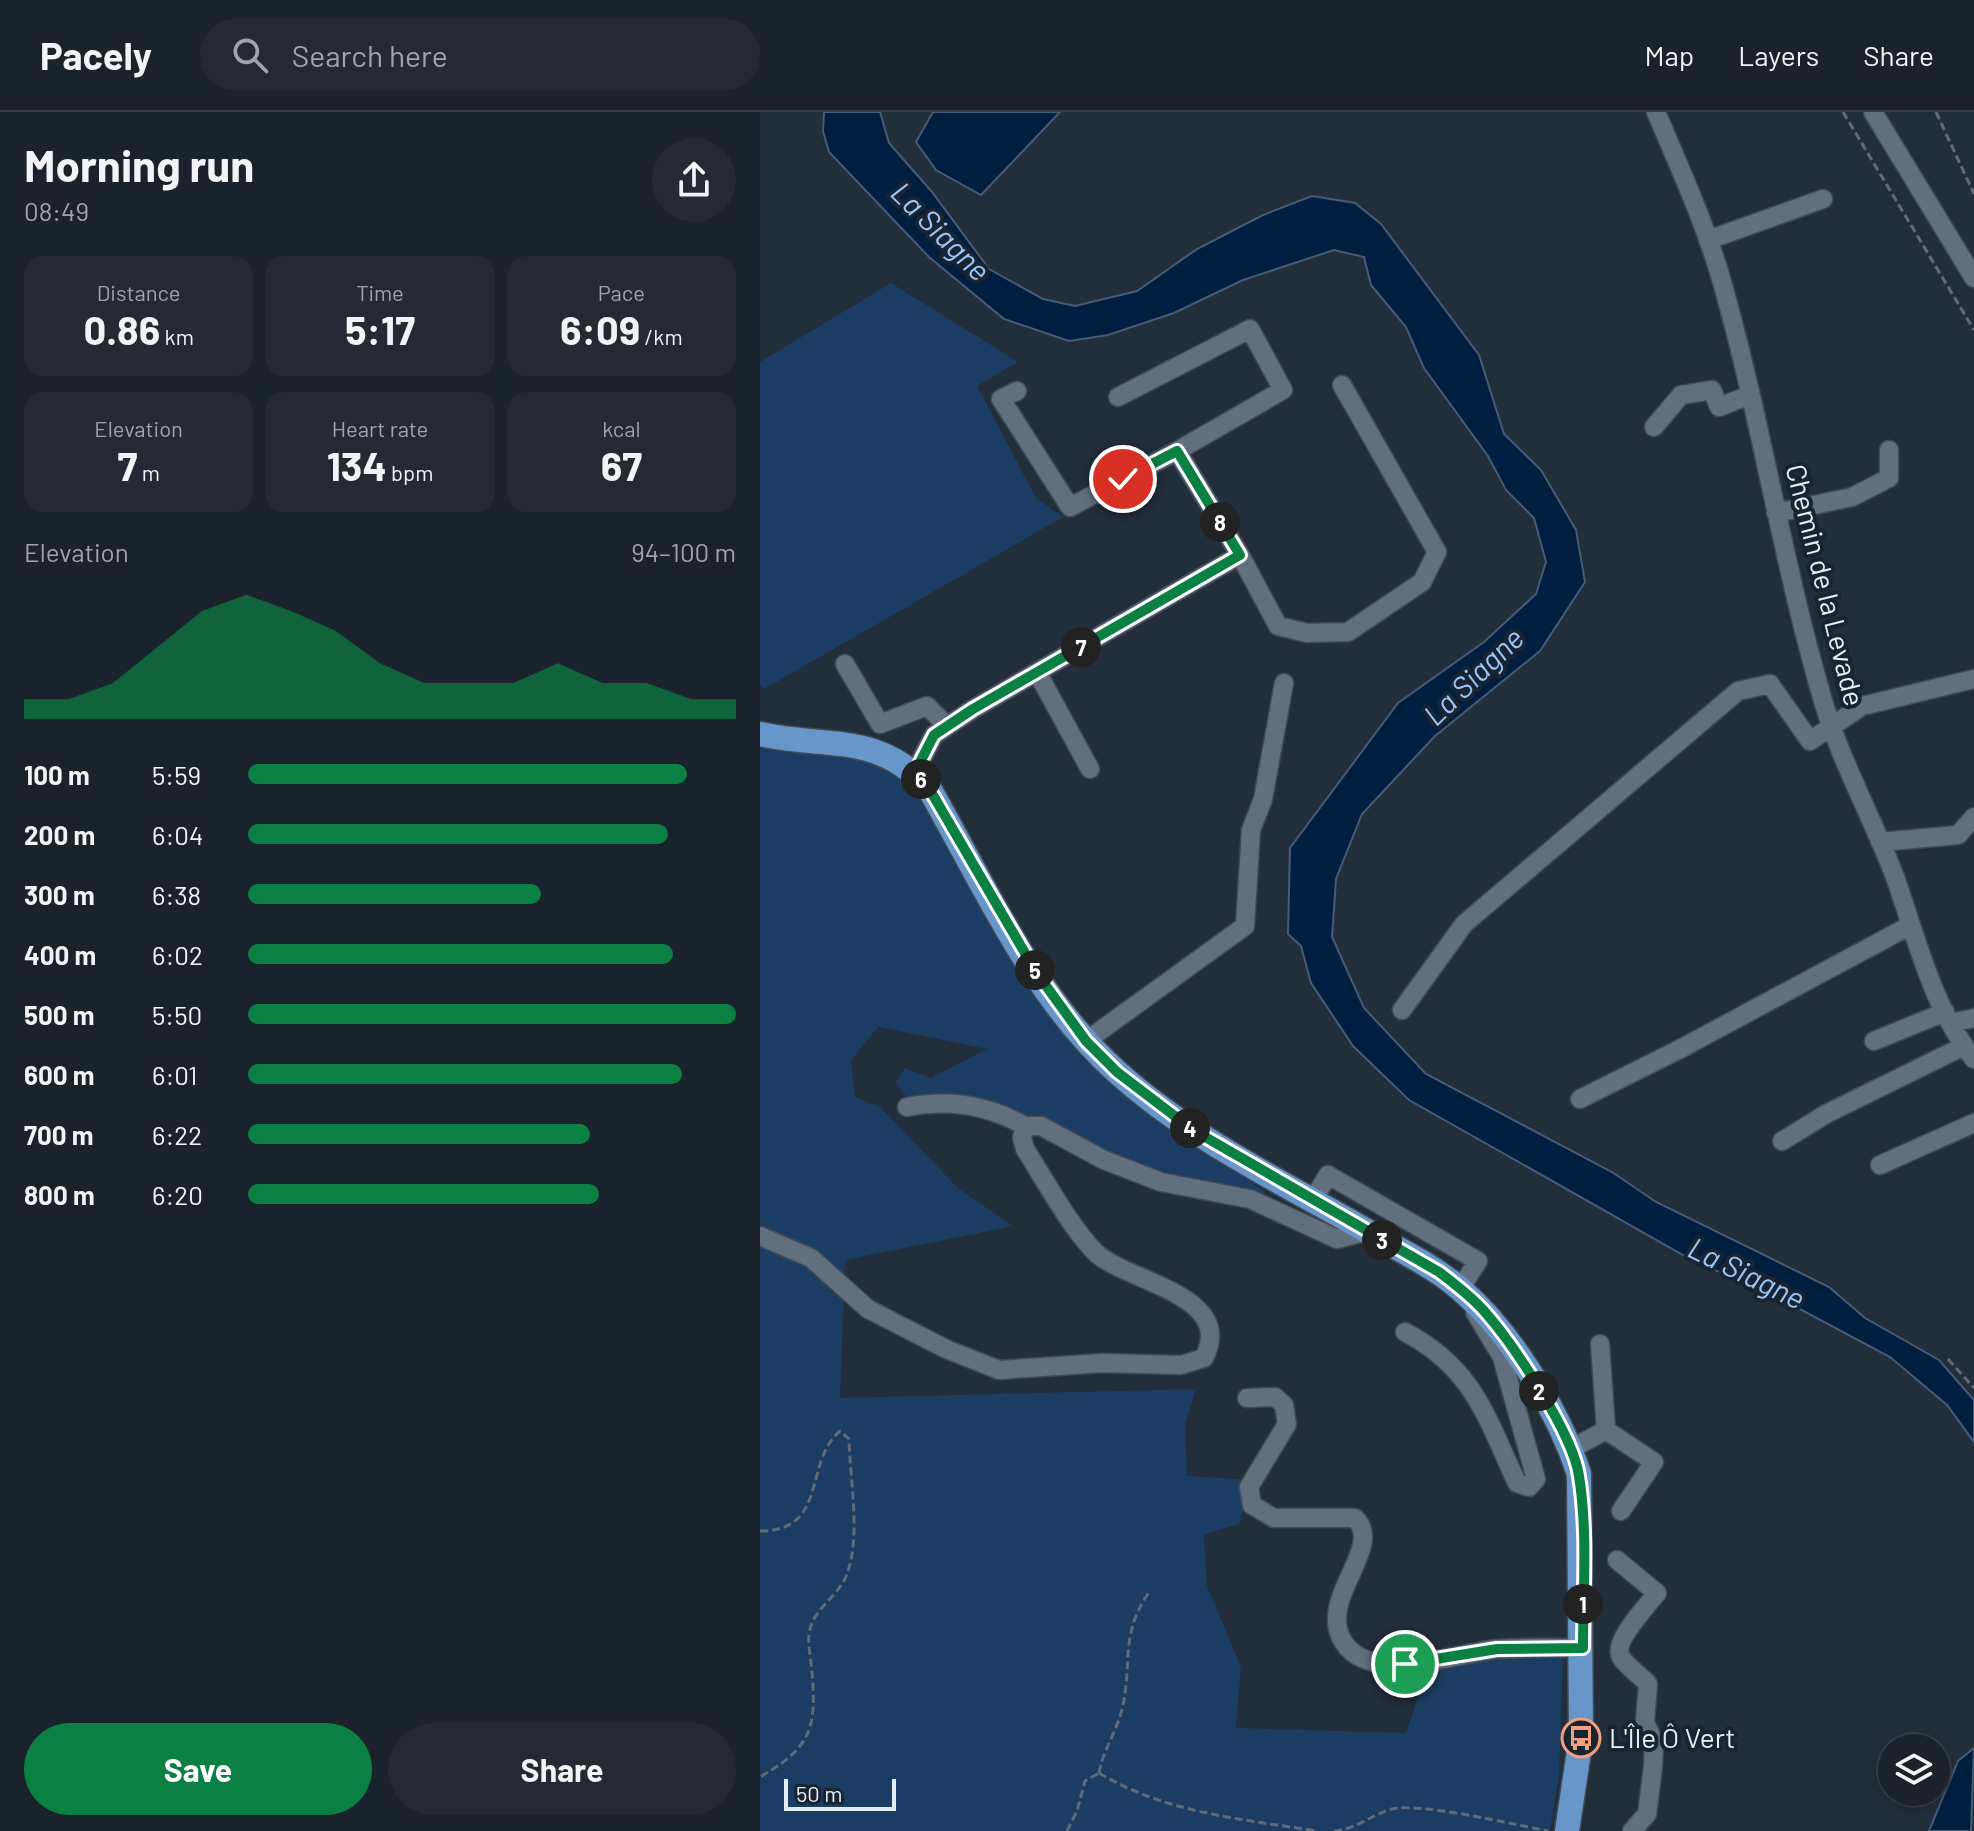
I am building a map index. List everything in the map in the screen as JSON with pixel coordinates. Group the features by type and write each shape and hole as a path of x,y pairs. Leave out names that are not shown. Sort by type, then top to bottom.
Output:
{"main road":[{"path":"760,734 855,743 915,772 930,790 1036,972 1086,1041 1117,1072 1193,1130 1314,1198 1465,1293 1515,1351 1571,1449 1579,1474 1583,1648 1581,1738 1567,1831"}],"street":[{"name":"Chemin de la Levade","path":"1656,112 1708,240 1750,395 1792,584 1833,728 1948,1018 1969,1052"},
{"path":"1873,112 1974,278"},
{"path":"1708,240 1823,199"},
{"path":"1017,391 1001,399 1070,507 1177,451 1283,390 1250,329 1118,397"},
{"path":"1177,451 1240,555 1278,626 1307,633 1348,632 1422,582 1437,552 1342,385"},
{"path":"1654,427 1681,395 1712,390 1719,407 1750,395"},
{"path":"1776,513 1852,497 1889,478 1889,450"},
{"path":"915,772 934,735 947,726 1240,555"},
{"path":"845,664 880,724 927,706 947,726"},
{"path":"1037,672 1090,769"},
{"path":"1402,1010 1464,924 1627,789 1738,691 1770,684 1810,741 1862,706 1974,679"},
{"path":"1086,1041 1245,926 1251,830 1263,799 1284,683"},
{"path":"1880,842 1958,835 1974,817"},
{"path":"1580,1099 1911,925"},
{"path":"1874,1041 1948,1018 1974,1018"},
{"path":"1782,1141 1826,1114 1969,1052"},
{"path":"907,1107 937,1101 999,1111 1025,1126 1041,1126 1104,1160 1161,1182 1250,1199 1337,1239 1368,1231"},
{"path":"1880,1165 1974,1123"},
{"path":"760,1236 811,1258 868,1309 946,1349 999,1370 1102,1363 1181,1365 1204,1358 1211,1344 1210,1329 1192,1304 1154,1280 1096,1253 1025,1149 1022,1138 1025,1126"},
{"path":"1314,1198 1328,1175 1478,1261 1465,1293 1478,1322 1502,1357 1511,1396 1525,1428 1536,1479 1529,1487 1517,1483 1466,1379 1435,1348 1405,1332"},
{"path":"1600,1344 1606,1430"},
{"path":"1247,1398 1275,1397 1287,1415 1287,1424 1249,1487 1252,1505 1274,1518 1355,1518 1364,1531 1365,1541 1344,1585 1337,1614 1343,1642 1353,1652 1369,1661 1405,1664 1497,1649 1583,1648"},
{"path":"1571,1449 1606,1430"},
{"path":"1606,1430 1654,1462 1621,1511"},
{"path":"1617,1560 1657,1593 1621,1640 1618,1650 1622,1659 1648,1684 1645,1722 1654,1742 1647,1814 1632,1831"}],"path":[{"path":"1843,112 1974,330"},
{"path":"1936,112 1974,194"},
{"path":"1948,1359 1974,1388"},
{"path":"760,1531 782,1531 795,1524 809,1502 829,1440 840,1431 849,1439 855,1543 847,1576 814,1615 808,1634 812,1720 805,1741 792,1759 760,1777"},
{"path":"1067,1831 1077,1811 1085,1781 1099,1773 1122,1709 1125,1657 1135,1619 1150,1591"},
{"path":"1099,1773 1148,1797 1188,1811 1317,1831"},
{"path":"1334,1831 1364,1823 1393,1809 1443,1812 1548,1831"}],"shaded area":[{"path":"891,283 1018,362 977,386 1036,498 1063,517 764,689 760,685 760,362"},
{"path":"760,749 852,754 910,781 1005,951 1083,1059 1266,1193 1140,1164 992,1102 937,1095 908,1100 896,1082 905,1068 931,1078 987,1049 878,1027 851,1060 855,1097 880,1107 958,1188 1013,1226 845,1260 840,1398 1196,1389 1185,1424 1187,1476 1253,1480 1239,1524 1204,1535 1207,1586 1241,1667 1236,1728 1406,1733 1428,1667 1500,1658 1563,1657 1559,1776 1550,1831 760,1831"}],"water":[{"name":"La Siagne","path":"824,112 880,112 889,143 932,192 989,269 1043,299 1075,306 1137,291 1197,249 1263,215 1312,196 1355,203 1381,224 1479,355 1504,434 1541,470 1576,530 1585,582 1540,651 1435,736 1362,814 1336,879 1332,937 1364,1008 1426,1074 1612,1172 1656,1202 1829,1287 1865,1318 1939,1360 1974,1400 1974,1442 1947,1405 1890,1357 1781,1299 1692,1260 1409,1100 1353,1046 1311,983 1301,946 1288,934 1290,848 1398,703 1484,642 1536,594 1546,562 1534,518 1506,490 1488,456 1424,368 1406,327 1371,285 1364,257 1334,250 1243,280 1174,313 1108,335 1069,341 1004,319 929,257 829,152 823,131"},
{"path":"933,112 1060,112 981,195 936,170 916,142"},
{"path":"1974,1748 1971,1831 1929,1831 1939,1806 1950,1806 1950,1780 1958,1761"}],"place":[{"name":"L'Île Ô Vert","path":"1581,1738"}],"route":[{"path":"1123,479 1177,451 1240,555 973,709 934,735 915,772 930,790 1036,972 1086,1041 1117,1072 1193,1130 1439,1272 1484,1311 1515,1351 1554,1416 1571,1449 1579,1474 1583,1648 1497,1649 1405,1664"}]}
